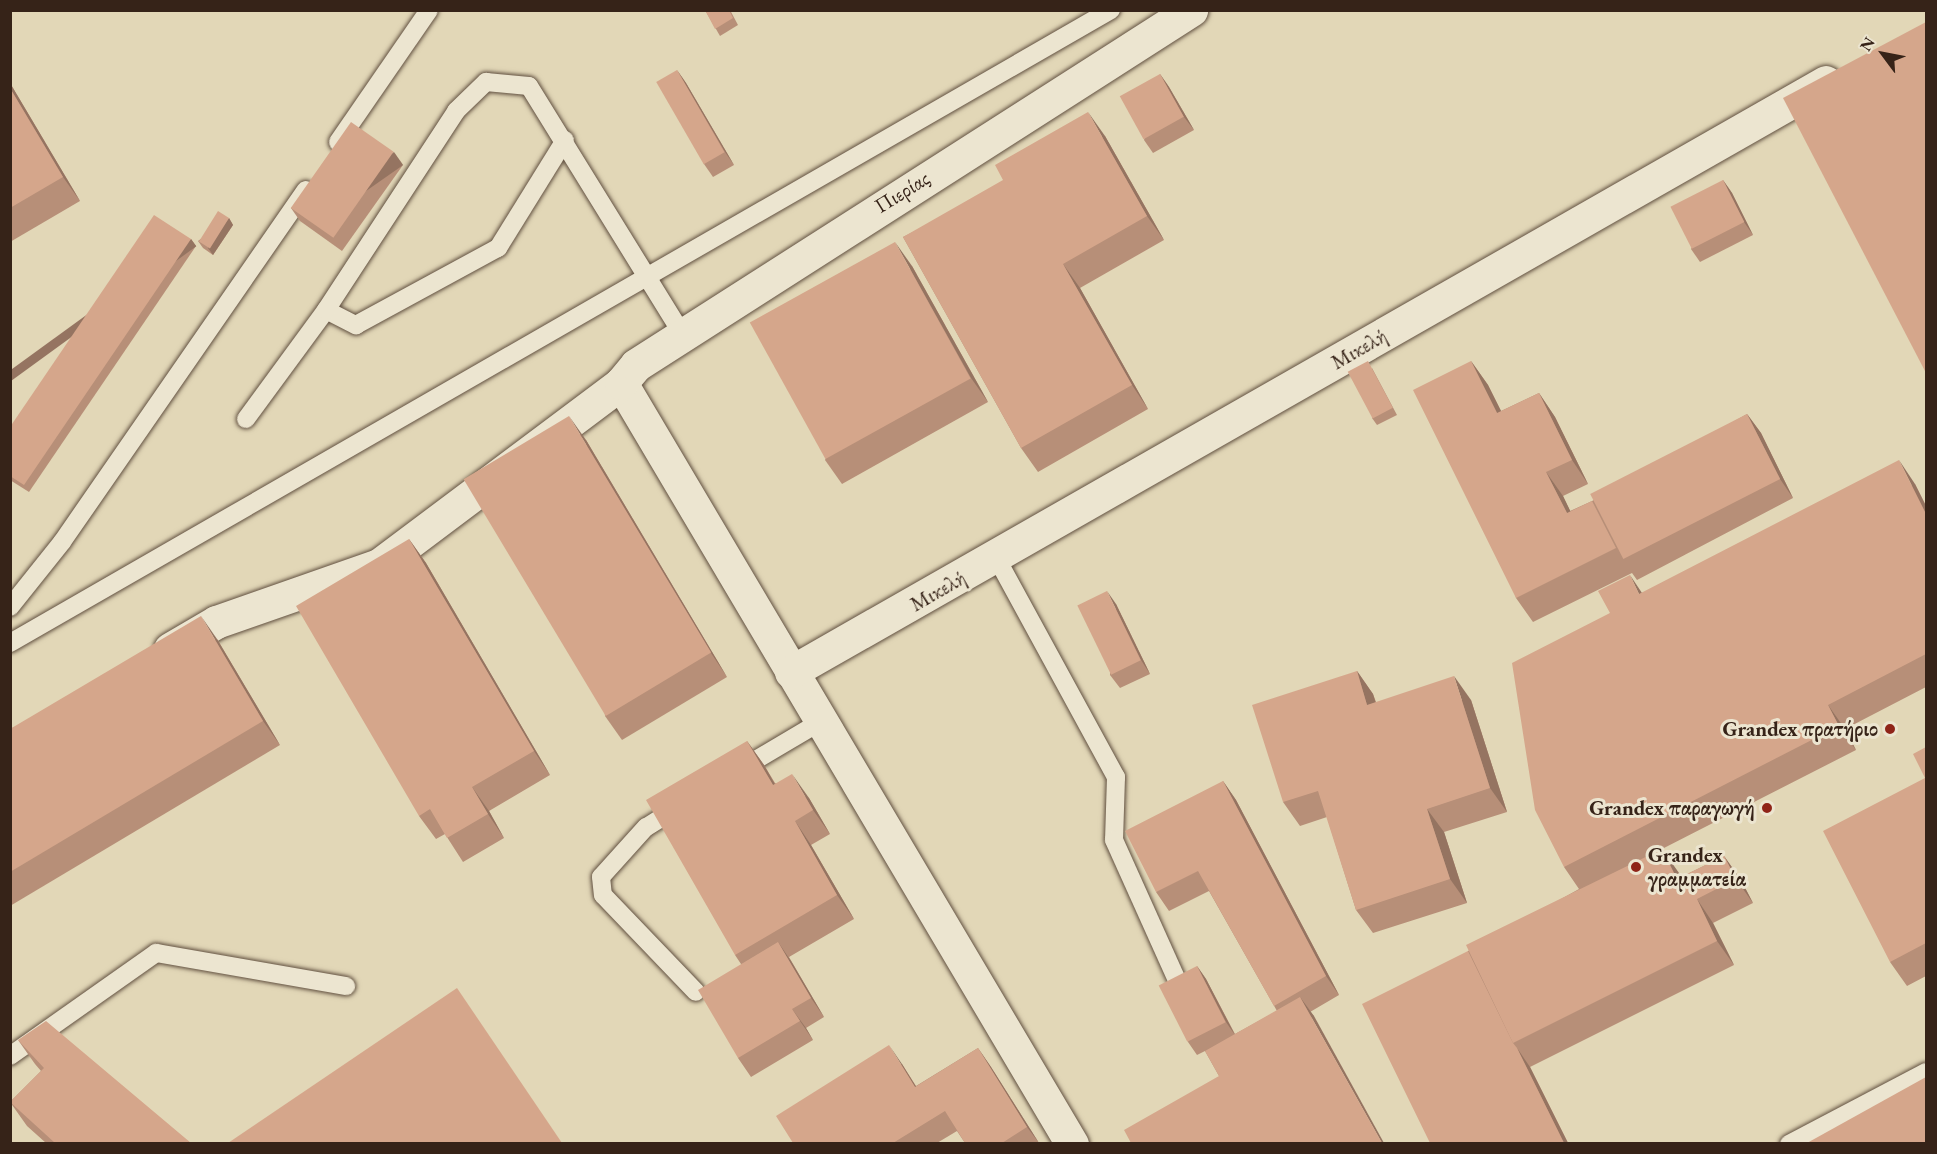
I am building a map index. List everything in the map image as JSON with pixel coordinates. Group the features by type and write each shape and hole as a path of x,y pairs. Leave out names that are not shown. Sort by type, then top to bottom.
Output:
{"street":[{"name":"Πιερίας","path":"144,664 216,622 380,565 621,383 636,365 1191,10"},
{"name":"Μικελή","path":"791,672 996,558 1854,66"},
{"path":"621,383 820,722 1072,1143"}],"lane":[{"path":"327,158 429,10"},
{"path":"10,643 650,279 1111,10"},
{"path":"246,419 326,310 456,111 486,82 529,86 565,140 682,334"},
{"path":"326,310 356,325 498,248 565,140"},
{"path":"10,607 62,542 314,178"},
{"path":"996,558 1116,777 1114,840 1176,978"},
{"path":"717,784 820,722"},
{"path":"696,992 603,895 601,877 646,827 697,796"},
{"path":"10,1056 156,953 346,986"},
{"path":"1789,1143 1926,1072"}],"building":[{"path":"705,10 729,10 733,18 715,29"},
{"path":"1926,22 1926,373 1783,98"},
{"path":"677,70 724,152 704,164 656,82"},
{"path":"1160,74 1184,117 1144,139 1120,96"},
{"path":"10,88 63,177 10,208"},
{"path":"1088,112 1147,216 1063,264 1132,385 1021,448 903,237 1003,180 995,165"},
{"path":"351,122 394,152 333,238 291,208"},
{"path":"1723,180 1744,222 1692,249 1670,207"},
{"path":"218,211 229,218 210,248 199,242"},
{"path":"154,215 191,239 24,485 10,476 10,427"},
{"path":"895,242 971,378 825,459 750,322"},
{"path":"1368,361 1393,408 1373,419 1348,372"},
{"path":"1471,361 1497,413 1539,393 1572,460 1546,472 1567,513 1592,501 1616,548 1516,598 1413,390"},
{"path":"1747,414 1780,479 1623,559 1590,494"},
{"path":"569,416 711,653 606,716 464,479"},
{"path":"1899,460 1926,514 1926,654 1828,705 1839,726 1564,867 1535,810 1512,663 1610,613 1598,591 1630,575 1639,594"},
{"path":"409,539 534,751 472,787 488,814 447,838 430,809 419,816 296,606"},
{"path":"1107,591 1141,660 1111,675 1077,605"},
{"path":"201,616 263,721 10,872 10,729"},
{"path":"1357,671 1367,705 1454,676 1490,788 1427,809 1450,879 1356,910 1318,791 1283,802 1252,705"},
{"path":"747,741 773,785 792,774 813,810 795,821 837,895 735,955 646,800"},
{"path":"1926,747 1926,943 1890,962 1823,831 1925,778 1913,754"},
{"path":"1223,781 1326,976 1274,1006 1198,871 1156,892 1125,831"},
{"path":"1662,849 1677,879 1724,856 1736,879 1697,899 1717,941 1513,1043 1466,945"},
{"path":"778,942 811,998 792,1009 800,1021 738,1058 698,990"},
{"path":"1468,951 1564,1143 1430,1143 1362,1004"},
{"path":"1197,966 1226,1022 1187,1042 1159,986"},
{"path":"457,988 562,1143 228,1143"},
{"path":"1300,997 1382,1143 1131,1143 1124,1130 1219,1076 1205,1051"},
{"path":"46,1021 191,1143 55,1143 10,1102 44,1068 18,1040"},
{"path":"889,1045 915,1087 978,1048 1027,1127 1002,1143 965,1143 945,1111 893,1143 793,1143 776,1116"},
{"path":"1926,1077 1926,1143 1807,1143"}],"place":[{"name":"Grandex πρατήριο","path":"1890,729"},
{"name":"Grandex παραγωγή","path":"1767,808"},
{"name":"Grandex γραμματεία","path":"1636,867"}]}
